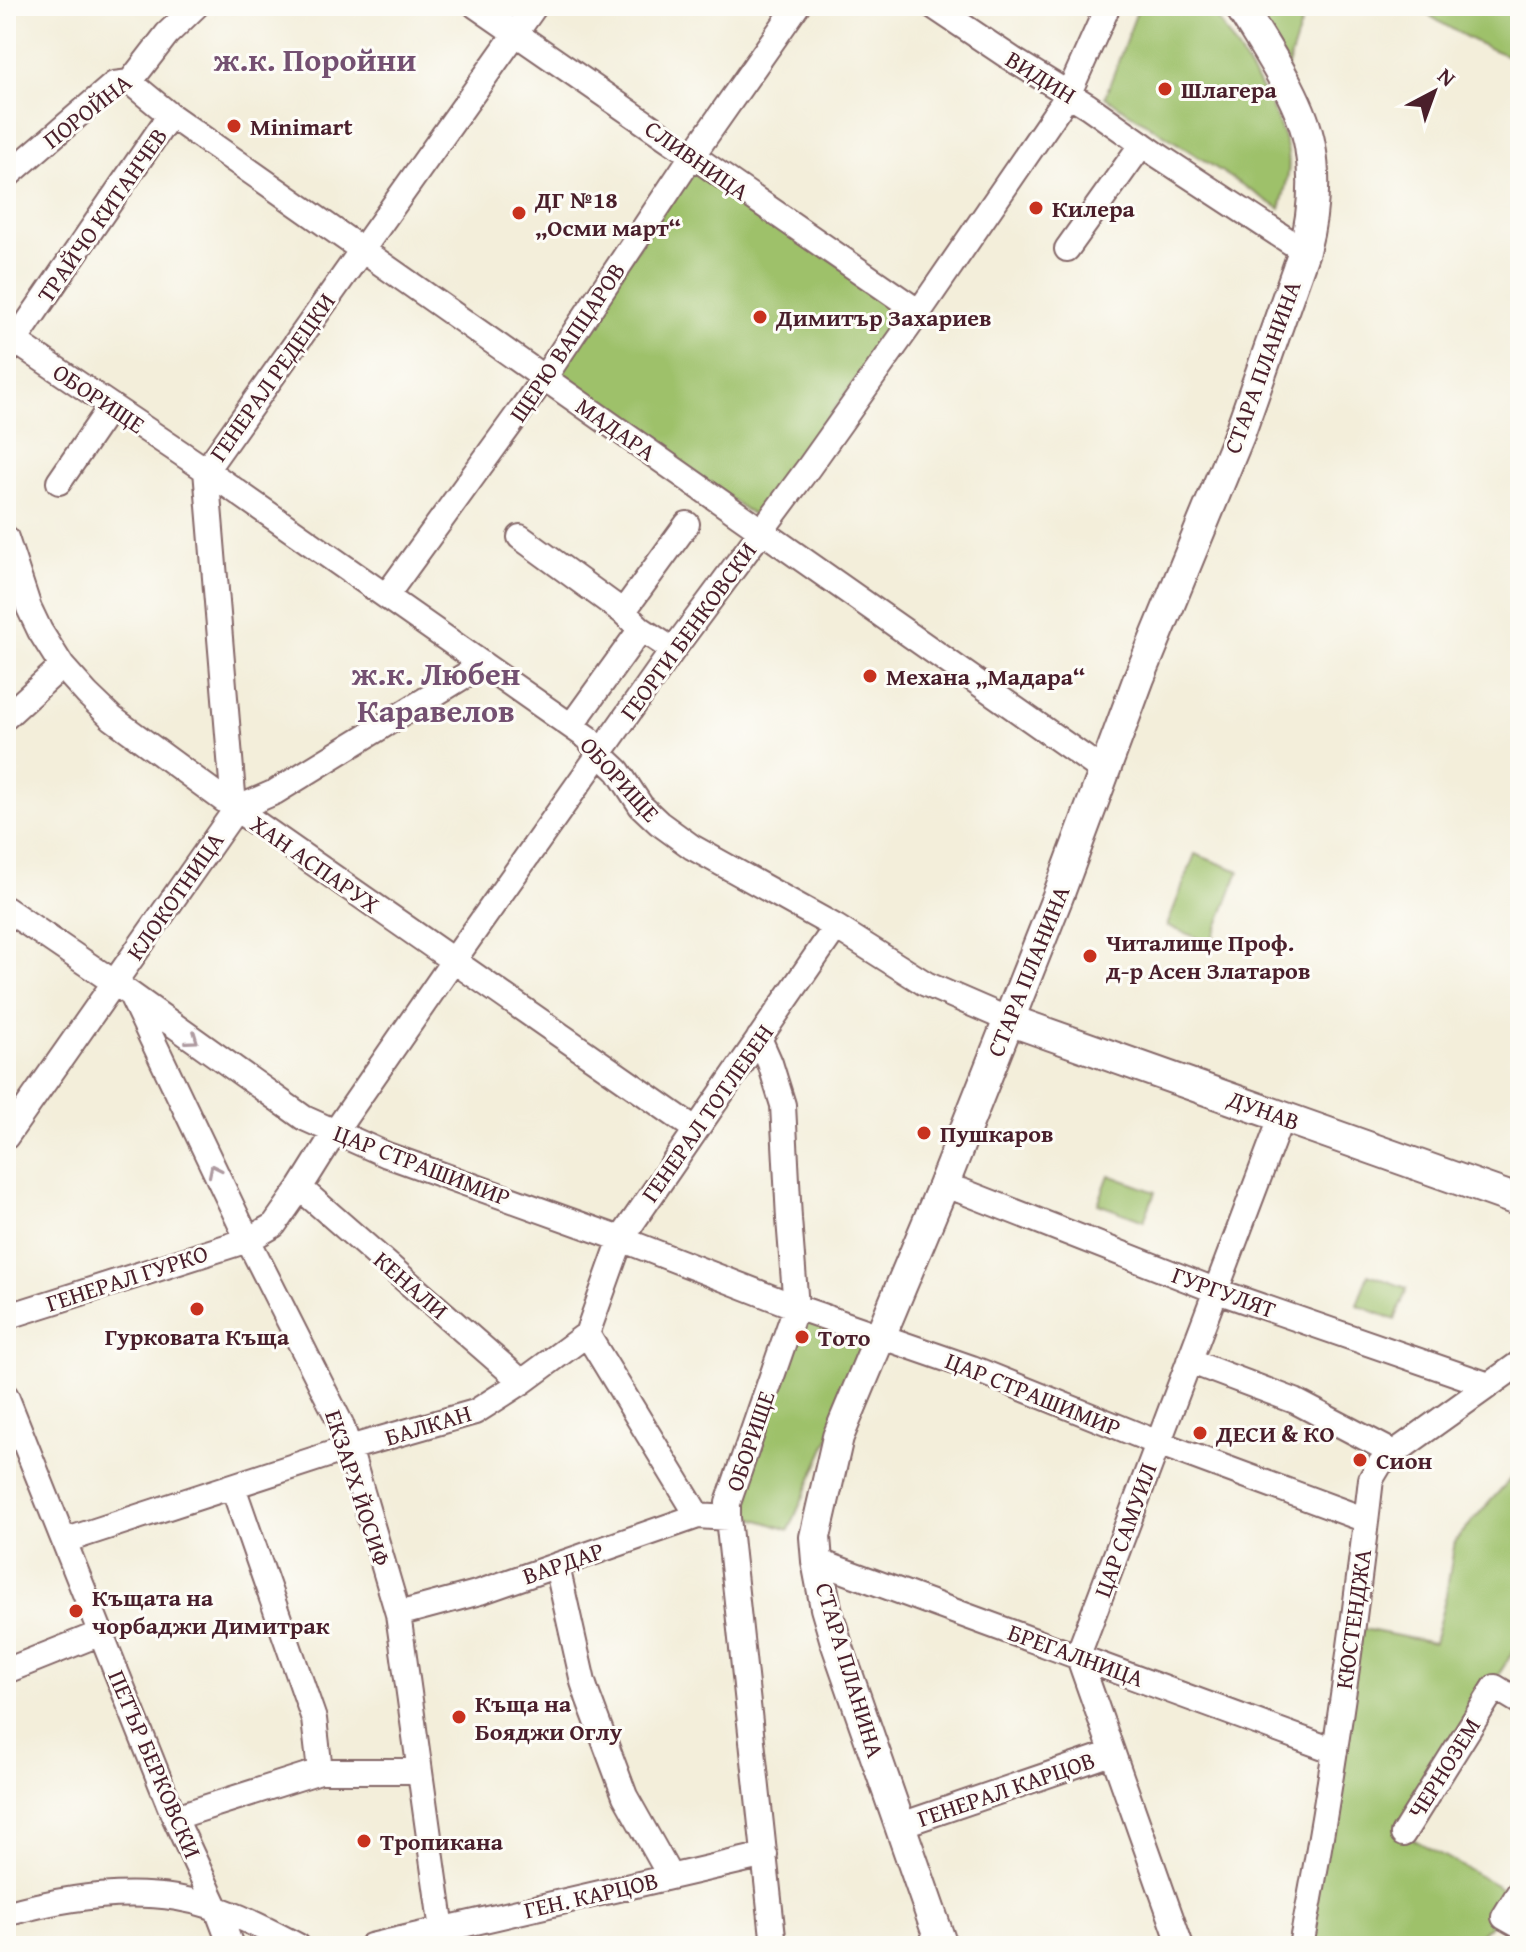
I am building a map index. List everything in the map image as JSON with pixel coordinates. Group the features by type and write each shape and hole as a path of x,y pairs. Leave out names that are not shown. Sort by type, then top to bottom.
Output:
{"main road":[{"name":"СТАРА ПЛАНИНА","path":"942,1946 836,1642 826,1608 815,1537 838,1437 881,1335 952,1188 1009,1020 1139,678 1239,435 1304,251 1314,179 1309,143 1298,109 1240,6"},
{"name":"ДУНАВ","path":"1009,1020 1520,1201"}],"street":[{"name":"ПОРОЙНА","path":"6,177 114,84 130,82 167,34 196,6"},
{"name":"СЛИВНИЦА","path":"476,6 919,312"},
{"name":"ГЕНЕРАЛ РЕДЕЦКИ","path":"236,809 206,470 535,6"},
{"name":"ЩЕРЮ ВАПЦАРОВ","path":"386,596 544,378 692,156 797,6"},
{"name":"ВИДИН","path":"933,6 1304,251"},
{"name":"ГЕОРГИ БЕНКОВСКИ","path":"248,1240 274,1225 454,960 673,650 919,312 1068,95 1108,6"},
{"name":"МАДАРА","path":"130,82 170,115 1105,772"},
{"name":"ТРАЙЧО КИТАНЧЕВ","path":"10,347 170,115"},
{"path":"1067,249 1149,149"},
{"name":"ОБОРИЩЕ","path":"10,347 111,406 206,470 588,738 618,771 641,806 692,847 836,927 926,984 1009,1020"},
{"path":"59,482 111,406"},
{"path":"571,726 687,524"},
{"path":"520,537 673,650"},
{"name":"ХАН АСПАРУХ","path":"6,538 29,608 40,631 62,666 112,718 236,809 695,1129"},
{"name":"КЛОКОТНИЦА","path":"6,1137 122,988 236,809 275,792 482,665"},
{"path":"6,717 62,666"},
{"name":"ЦАР СТРАШИМИР","path":"6,909 304,1118 335,1132 387,1155 621,1239 796,1307 972,1368 1158,1443 1366,1520"},
{"name":"ГЕНЕРАЛ ТОТЛЕБЕН","path":"621,1239 836,927"},
{"name":"ЕКЗАРХ ЙОСИФ","path":"122,988 341,1424 398,1614 442,1930"},
{"name":"ОБОРИЩЕ","path":"759,1038 783,1105 796,1307 728,1503 728,1518 774,1946"},
{"name":"ЦАР САМУИЛ","path":"1078,1655 1282,1116"},
{"name":"КЕНАЛИ","path":"300,1188 522,1382"},
{"name":"ГУРГУЛЯТ","path":"952,1188 1217,1291 1489,1385"},
{"path":"621,1239 587,1334 698,1516"},
{"name":"ГЕНЕРАЛ ГУРКО","path":"6,1317 248,1240"},
{"name":"БАЛКАН","path":"64,1541 349,1448 475,1412 587,1334"},
{"path":"1189,1361 1295,1401 1394,1453"},
{"name":"КЮСТЕНДЖА","path":"1301,1946 1335,1751 1371,1479 1380,1464 1394,1453 1520,1363"},
{"name":"ПЕТЪР БЕРКОВСКИ","path":"6,1396 173,1814 224,1928"},
{"path":"233,1487 314,1719 329,1771"},
{"name":"ВАРДАР","path":"398,1614 480,1592 698,1516 728,1518"},
{"name":"БРЕГАЛНИЦА","path":"817,1561 1335,1751"},
{"path":"557,1566 585,1689 625,1796 670,1876"},
{"path":"6,1671 101,1633"},
{"path":"1078,1655 1181,1946"},
{"name":"ЧЕРНОЗЕМ","path":"1403,1834 1495,1687 1520,1702"},
{"name":"ГЕНЕРАЛ КАРЦОВ","path":"901,1825 1112,1753"},
{"path":"185,1814 329,1771 419,1771"},
{"name":"ГЕН. КАРЦОВ","path":"371,1946 765,1855"},
{"path":"6,1914 72,1898 111,1894 149,1895 179,1899 224,1928 265,1928 298,1946"},
{"path":"1518,1894 1504,1917 1520,1926"}],"green space":[{"path":"1139,6 1208,6 1216,16 1256,80 1282,131 1289,163 1280,209 1105,97"},
{"path":"1251,6 1307,6 1286,72"},
{"path":"1415,6 1520,6 1520,59 1480,44"},
{"path":"694,166 905,310 757,518 552,372"},
{"path":"1195,854 1239,871 1211,943 1167,926"},
{"path":"1109,1175 1155,1192 1144,1221 1098,1204"},
{"path":"1368,1274 1407,1288 1395,1320 1357,1305"},
{"path":"801,1315 872,1339 789,1530 735,1512"},
{"path":"1520,1468 1520,1641 1404,1834 1512,1894 1496,1920 1481,1934 1474,1946 1301,1946 1353,1627 1434,1643 1455,1541"}],"place":[{"name":"Шлагера","path":"1165,89"},
{"name":"Minimart","path":"234,126"},
{"name":"Килера","path":"1036,208"},
{"name":"ДГ №18 „Осми март“","path":"519,213"},
{"name":"Димитър Захариев","path":"760,317"},
{"name":"Механа „Мадара“","path":"870,676"},
{"name":"Читалище Проф. д-р Асен Златаров","path":"1090,956"},
{"name":"Пушкаров","path":"924,1133"},
{"name":"Гурковата Къща","path":"197,1309"},
{"name":"Тото","path":"802,1337"},
{"name":"ДЕСИ & КО","path":"1200,1433"},
{"name":"Сион","path":"1360,1460"},
{"name":"Къщата на чорбаджи Димитрак","path":"76,1611"},
{"name":"Къща на Бояджи Оглу","path":"459,1717"},
{"name":"Тропикана","path":"364,1841"}],"district":[{"name":"ж.к. Поройни","path":"315,59"},
{"name":"ж.к. Любен Каравелов","path":"436,692"}]}
